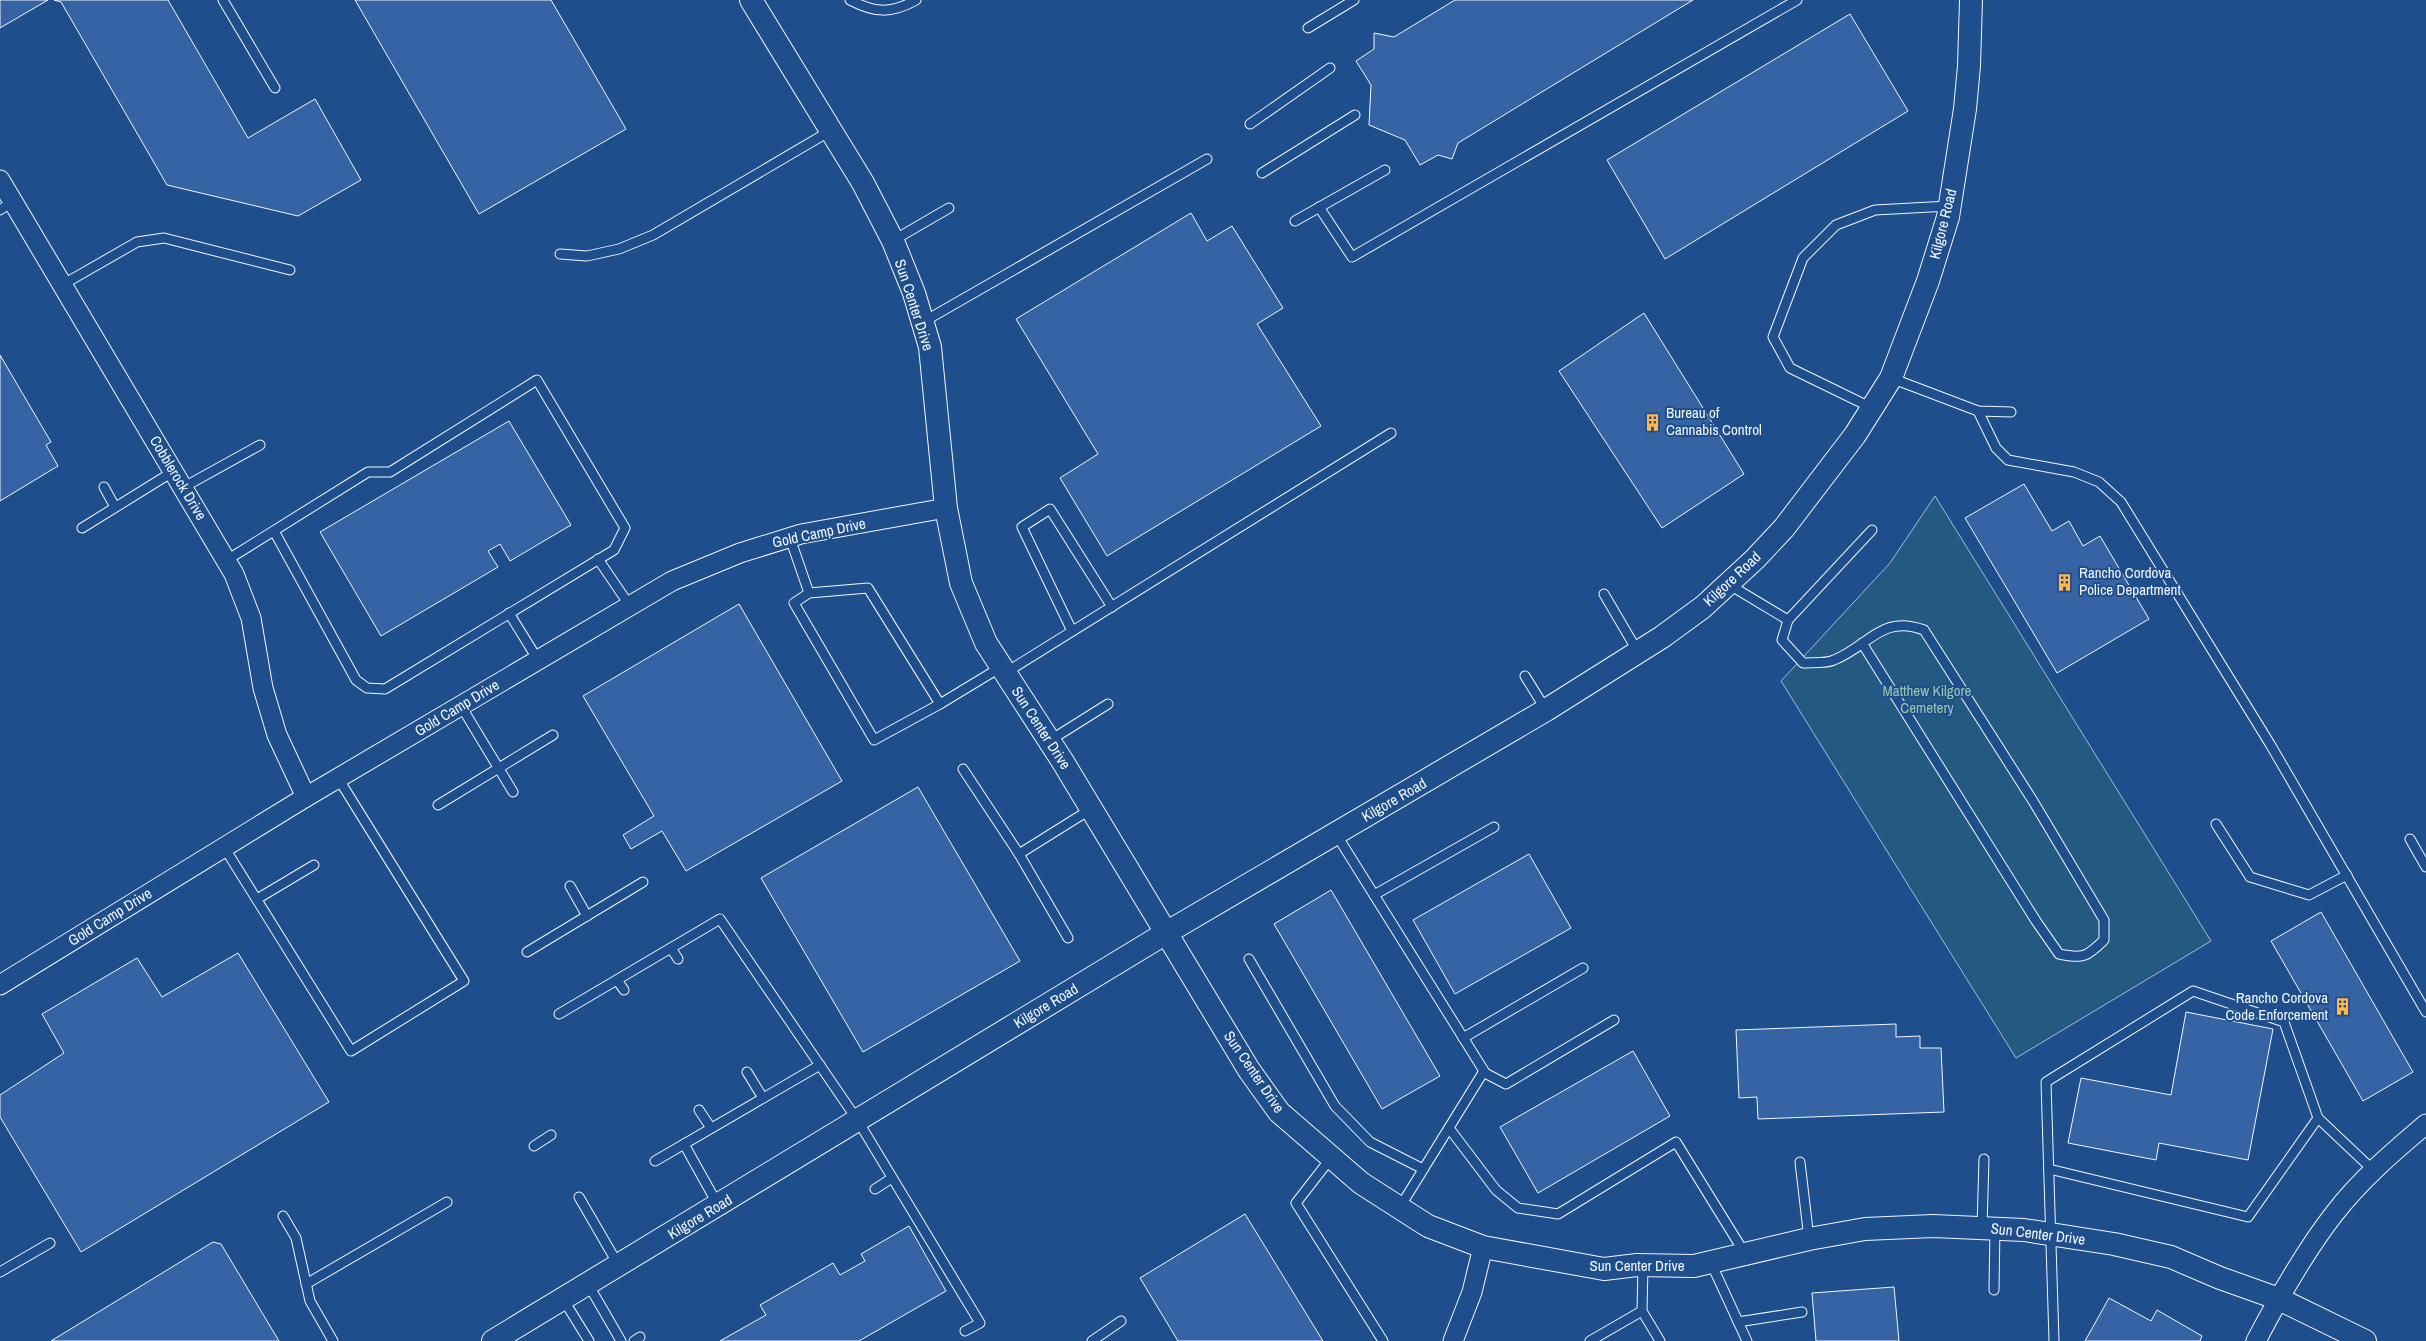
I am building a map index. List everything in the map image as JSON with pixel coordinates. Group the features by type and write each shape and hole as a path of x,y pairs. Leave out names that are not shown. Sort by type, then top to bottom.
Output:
{"street":[{"name":"Sun Center Drive","path":"752,0 863,183 893,241 923,322 930,347 946,508 961,582 986,642 1091,809 1249,1070 1278,1112 1331,1158 1362,1183 1428,1226 1483,1247 1604,1269 1643,1265 1694,1266 1809,1239 1866,1229 1933,1226 1988,1228 2051,1234 2114,1244 2171,1257 2220,1278 2278,1299 2341,1335 2365,1341"},
{"name":"Kilgore Road","path":"493,1341 1166,933 1546,710 1638,652 1703,606 1728,584 1784,528 1824,478 1872,408 1890,378 1928,282 1949,206 1965,109 1969,66 1971,0"},
{"name":"Cobblerock Drive","path":"0,180 6,206 62,285 227,560 244,596 251,618 264,688 277,735 306,797"},
{"name":"Gold Camp Drive","path":"0,985 306,797 672,581 740,553 790,538 832,528 946,508"},
{"path":"2256,1341 2278,1299 2333,1215 2373,1170 2426,1124"},
{"path":"1453,1341 1472,1292 1483,1247"}],"lane":[{"path":"223,0 275,88"},
{"path":"850,0 881,11 900,9 916,0"},
{"path":"1308,28 1354,0"},
{"path":"1319,207 1352,257 1797,0"},
{"path":"1250,124 1330,68"},
{"path":"1262,173 1355,115"},
{"path":"560,254 587,256 619,249 653,235 830,131"},
{"path":"923,322 1207,159"},
{"path":"1295,221 1385,170"},
{"path":"1872,408 1790,368 1773,337 1802,258 1836,224 1875,210 1949,206"},
{"path":"893,241 949,208"},
{"path":"62,285 138,242 164,238 290,270"},
{"path":"1890,378 1978,411 2011,412"},
{"path":"227,560 368,472 390,472 536,380 625,528 614,550 384,689 367,688 356,680 274,531"},
{"path":"1978,411 1996,448 2008,460 2074,472 2099,482 2120,502 2270,744 2426,1012"},
{"path":"940,704 868,588 809,593 794,603 874,740 1003,670 1072,631 1391,433"},
{"path":"184,487 260,445"},
{"path":"82,528 174,471"},
{"path":"104,487 115,507"},
{"path":"1072,631 1022,526 1050,508 1112,607"},
{"path":"1862,644 2036,921 2059,954 2079,958 2092,953 2104,940 2104,920 2033,801 1924,630 1912,625 1893,625 1833,661 1803,663 1782,640 1788,620 1872,530"},
{"path":"790,538 809,593"},
{"path":"598,559 630,606"},
{"path":"1728,584 1788,620"},
{"path":"1604,594 1638,652"},
{"path":"509,613 538,660"},
{"path":"1525,676 1546,710"},
{"path":"1049,741 1108,704"},
{"path":"461,706 513,792"},
{"path":"438,805 553,735"},
{"path":"963,769 1019,854 1068,938"},
{"path":"224,847 351,1052 464,981 338,778"},
{"path":"1019,854 1091,809"},
{"path":"2216,824 2250,877 2310,895 2347,876"},
{"path":"1374,895 1494,827"},
{"path":"1336,834 1483,1072 1506,1084 1614,1020"},
{"path":"2410,839 2426,868"},
{"path":"256,899 314,865"},
{"path":"527,952 642,882"},
{"path":"570,886 588,916"},
{"path":"559,1014 720,918 858,1121 980,1323 965,1331"},
{"path":"671,948 678,959"},
{"path":"1249,959 1335,1106 1370,1142 1423,1169"},
{"path":"1463,1038 1583,968"},
{"path":"617,980 624,990"},
{"path":"2054,1341 2046,1082 2193,991 2284,1022 2318,1118 2373,1170"},
{"path":"654,1161 820,1065"},
{"path":"746,1072 763,1098"},
{"path":"1400,1207 1483,1072"},
{"path":"699,1110 711,1128"},
{"path":"2049,1170 2248,1217 2318,1118"},
{"path":"1449,1128 1496,1190 1518,1208 1558,1214 1676,1142 1746,1255"},
{"path":"534,1146 551,1135"},
{"path":"684,1144 718,1205"},
{"path":"1331,1158 1296,1202 1383,1341"},
{"path":"1984,1159 1994,1290"},
{"path":"1800,1162 1809,1239"},
{"path":"875,1189 892,1178"},
{"path":"579,1197 619,1266"},
{"path":"306,1284 447,1202"},
{"path":"283,1216 296,1238 310,1301 333,1341"},
{"path":"0,1272 50,1243"},
{"path":"1711,1263 1747,1341"},
{"path":"1643,1265 1642,1311 1660,1341"},
{"path":"588,1284 621,1341"},
{"path":"562,1299 589,1341"},
{"path":"1590,1341 1642,1311"},
{"path":"1738,1322 1802,1312"},
{"path":"1092,1341 1121,1321"}],"green space":[{"name":"Matthew Kilgore Cemetery","path":"1935,496 2211,941 2016,1058 1781,681 1890,563"}],"building":[{"path":"0,0 48,0 0,28"},
{"path":"54,0 168,0 248,138 315,99 361,180 298,216 167,185 61,2"},
{"path":"355,0 551,0 626,129 479,214"},
{"path":"1455,0 1693,0 1458,143 1452,159 1438,155 1420,165 1405,140 1369,125 1371,85 1356,61 1374,49 1374,33 1394,37"},
{"path":"1850,14 1908,111 1665,259 1607,160"},
{"path":"1191,213 1207,241 1232,226 1283,308 1257,324 1321,426 1107,556 1060,478 1098,454 1016,319"},
{"name":"Bureau of Cannabis Control","path":"1644,313 1744,474 1662,528 1559,371"},
{"path":"0,355 51,442 46,445 58,466 0,501"},
{"path":"509,421 571,525 510,561 500,544 488,551 498,567 381,636 320,532"},
{"name":"Rancho Cordova Police Department","path":"2024,484 2052,531 2069,521 2083,546 2100,536 2149,619 2057,673 1965,518"},
{"path":"739,604 842,781 686,871 662,831 631,849 623,835 654,816 583,696"},
{"path":"918,787 1020,961 863,1052 761,878"},
{"path":"1529,854 1571,928 1455,994 1413,920"},
{"path":"1331,890 1440,1076 1382,1109 1274,924"},
{"name":"Rancho Cordova Code Enforcement","path":"2321,912 2413,1072 2363,1101 2271,941"},
{"path":"238,953 329,1102 81,1252 0,1117 0,1095 64,1053 42,1014 137,958 162,997"},
{"path":"2186,1012 2273,1029 2248,1160 2159,1143 2156,1160 2068,1143 2081,1078 2171,1095"},
{"path":"1896,1024 1896,1037 1920,1036 1920,1048 1941,1048 1944,1112 1758,1119 1757,1097 1739,1098 1736,1030"},
{"path":"1633,1051 1670,1116 1538,1193 1500,1127"},
{"path":"1245,1214 1323,1341 1178,1341 1140,1278"},
{"path":"909,1226 946,1291 859,1341 720,1341 766,1315 760,1305 833,1263 840,1275 865,1261 861,1254"},
{"path":"213,1242 221,1244 279,1341 51,1341"},
{"path":"1894,1287 1899,1341 1816,1341 1812,1293"},
{"path":"2109,1298 2151,1321 2157,1310 2202,1336 2200,1341 2085,1341"}],"place":[{"name":"Bureau of Cannabis Control","path":"1652,422"},
{"name":"Rancho Cordova Police Department","path":"2065,582"},
{"name":"Rancho Cordova Code Enforcement","path":"2342,1007"}]}
